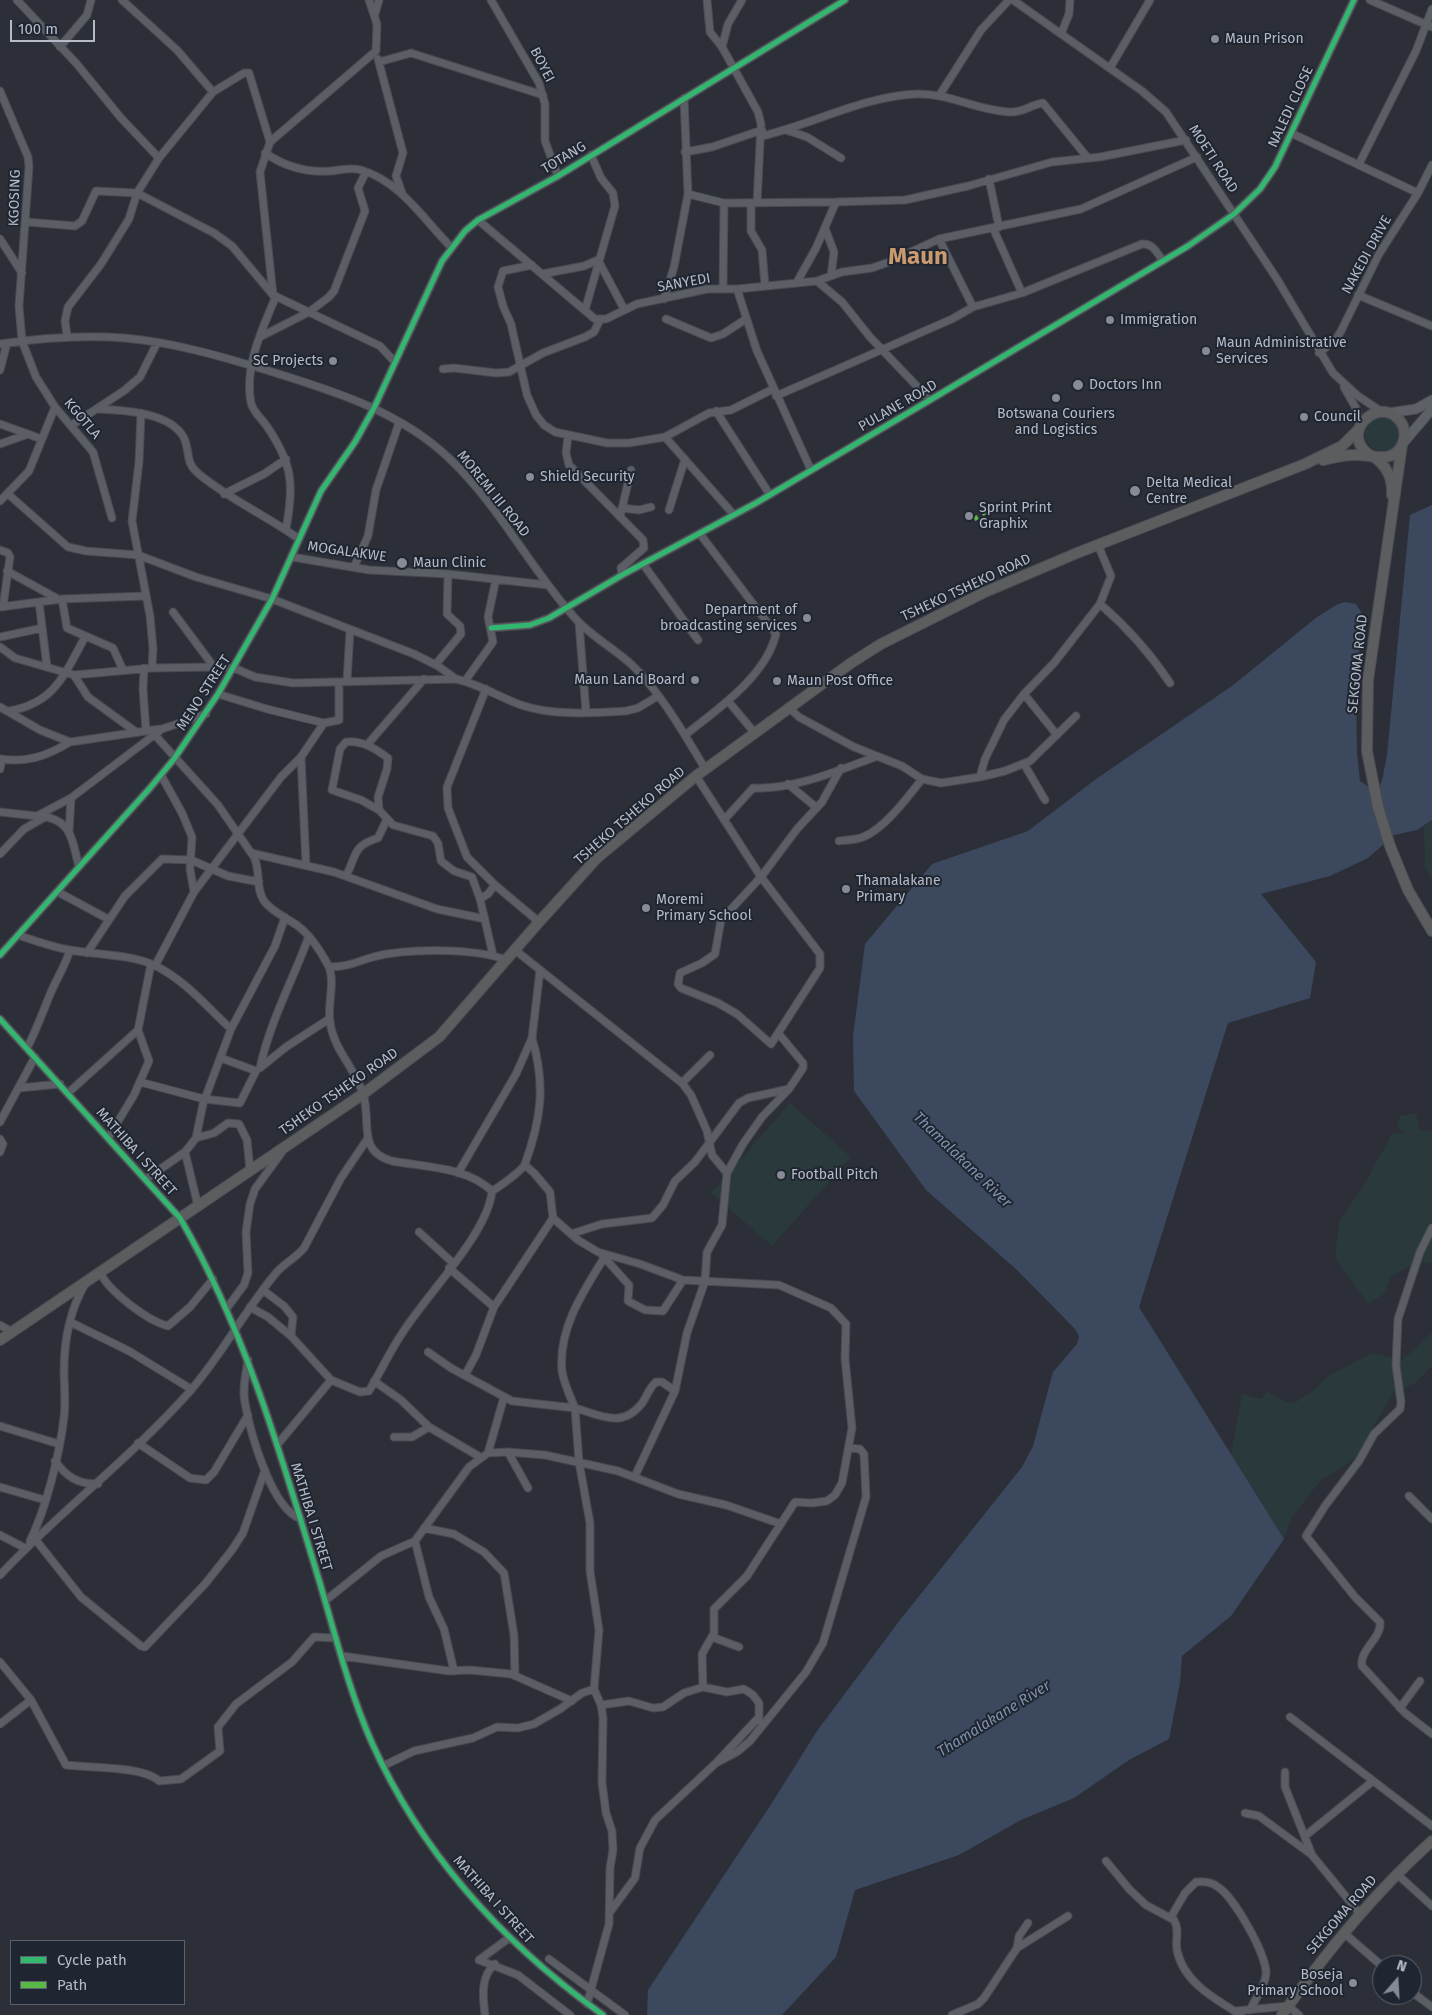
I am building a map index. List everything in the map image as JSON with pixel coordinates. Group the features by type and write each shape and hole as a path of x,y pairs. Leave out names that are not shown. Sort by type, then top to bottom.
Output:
{"highway":[{"path":"1385,413 1402,425 1403,443 1394,455 1388,457 1373,456 1362,448 1360,428 1366,418 1385,413"},
{"name":"TSHEKO TSHEKO ROAD","path":"0,1340 363,1094 439,1037 597,858 696,776 754,732 880,644 985,592 1098,545 1305,464 1342,446 1360,428"},
{"name":"SEKGOMA ROAD","path":"1403,443 1368,680 1367,751 1372,783 1390,846 1408,890 1432,931"},
{"name":"TSHEKO TSHEKO ROAD","path":"1305,464 1346,456 1373,456"},
{"name":"SEKGOMA ROAD","path":"1373,456 1385,466 1389,474 1392,490 1392,509"},
{"name":"SEKGOMA ROAD","path":"1285,2011 1360,1914 1397,1874 1432,1841"}],"main road":[{"path":"1385,413 1416,409 1432,400"},
{"path":"1403,443 1432,409"}],"street":[{"path":"17,0 121,118 160,158"},
{"path":"60,47 87,15 90,0"},
{"path":"122,0 177,50 213,92"},
{"path":"369,0 378,24 376,51 403,154 396,176 402,194"},
{"path":"375,14 379,0"},
{"path":"707,0 710,32 722,47 758,112 762,133 750,231 762,250 765,285"},
{"path":"722,47 728,24 742,0"},
{"name":"TOTANG","path":"374,408 394,361 442,261 451,247 478,220 558,176 845,0"},
{"path":"940,96 981,30 1009,0"},
{"name":"MOETI ROAD","path":"1013,0 1156,102 1186,140 1277,279 1319,353 1340,380 1357,410 1360,428"},
{"path":"1061,34 1069,14 1070,0"},
{"path":"1110,68 1150,0"},
{"name":"NALEDI CLOSE","path":"1234,214 1266,182 1291,134 1354,0"},
{"path":"1370,0 1428,26"},
{"name":"BOYEI","path":"493,1 534,73 543,94 546,118 545,141 558,176"},
{"path":"1359,164 1428,26 1432,9"},
{"path":"286,529 291,487 286,459 270,432 252,408 250,366 274,296 260,172 270,142 376,51"},
{"path":"379,62 411,53 543,94"},
{"path":"67,336 65,320 68,307 102,264 129,219 137,194 160,158 213,92 244,73 250,73 270,142"},
{"name":"KGOSING","path":"0,91 28,157 30,178 19,306 22,341"},
{"path":"685,152 712,147 762,133 786,130 861,103 918,94 940,96 1008,112 1024,111 1043,103 1087,157"},
{"path":"664,299 674,267 688,194 684,98"},
{"path":"786,130 807,137 841,158"},
{"path":"1291,134 1418,192"},
{"path":"688,194 724,203 905,200 989,180 1052,162 1100,157 1186,140"},
{"path":"265,154 281,164 300,169 328,172 348,168 366,172 402,194 451,247"},
{"path":"585,310 615,206 614,198 601,178 591,155"},
{"name":"SANYEDI","path":"600,320 624,309 707,289 817,281 831,276 872,268 939,239 1081,209 1197,157"},
{"name":"NAKEDI DRIVE","path":"1319,353 1336,339 1379,254 1432,166"},
{"path":"260,337 309,312 324,302 334,291 366,211 358,188 366,172"},
{"path":"989,180 996,228 1022,293"},
{"path":"27,222 76,226 82,222 96,192 137,194 223,238 274,296 380,346 394,361"},
{"path":"797,282 825,228 836,202"},
{"path":"723,289 724,203"},
{"name":"PULANE ROAD","path":"491,628 530,625 770,495 1163,261 1234,214"},
{"path":"443,369 454,368 496,374 509,372 543,353 576,342 594,332 600,320 585,310 478,220"},
{"path":"825,228 833,244 831,276"},
{"path":"0,239 22,273"},
{"path":"939,239 973,306"},
{"path":"532,265 503,271 499,282 503,306 511,324 527,395 536,415 544,425 555,432 568,436 607,443 629,443 665,437 716,411 731,410 882,350 973,306 1022,293 1142,244 1148,244 1153,247 1163,261"},
{"path":"542,274 584,266 598,260"},
{"path":"598,260 624,309"},
{"path":"817,281 842,302 882,350 930,400"},
{"path":"737,288 746,319 774,393 810,470"},
{"path":"1358,295 1432,326"},
{"path":"666,319 711,338 723,334 746,319"},
{"name":"MOREMI III ROAD","path":"4,343 67,336 126,338 157,343 250,366 331,391 374,408 399,423 452,461 482,496 548,585 579,623 628,660 658,696 706,770"},
{"name":"KGOTLA","path":"22,341 36,377 54,407 72,425 93,452 112,518"},
{"path":"0,370 4,343"},
{"path":"72,425 140,377 157,343"},
{"name":"MOETI ROAD","path":"1340,380 1358,396 1385,413"},
{"path":"0,501 29,471 54,407"},
{"name":"MENO STREET","path":"0,955 161,775 206,714 272,599 321,491 355,442 374,408"},
{"path":"97,409 141,413 153,416 174,427 185,440 189,463 194,470 224,494 286,529 299,539"},
{"path":"716,411 770,495"},
{"path":"141,413 139,462 132,514 153,648 143,689 146,730"},
{"path":"354,567 368,536 376,490 399,423"},
{"path":"0,424 42,439"},
{"path":"0,444 28,434"},
{"path":"568,436 566,453 569,465 642,540 644,548 624,564 621,568 622,575"},
{"path":"665,437 734,515"},
{"path":"224,494 264,474 286,459"},
{"path":"669,510 685,459"},
{"path":"620,517 631,470"},
{"path":"8,494 68,547 86,552 138,555 196,577 272,599 350,631 414,654 436,664 456,679"},
{"path":"622,508 639,510 651,507"},
{"path":"685,735 728,701 761,668 776,634 700,534"},
{"path":"980,777 985,759 998,733 1024,694 1054,663 1100,604 1111,576 1098,545"},
{"path":"0,550 9,554 1,607 60,599 146,596"},
{"name":"MOGALAKWE","path":"292,557 354,567 448,574 548,585"},
{"path":"643,564 698,640"},
{"path":"7,571 60,599 67,628 114,650 123,670"},
{"path":"436,664 461,634 460,626 447,614 448,574"},
{"path":"465,681 493,642 488,611 496,579"},
{"path":"39,602 48,667"},
{"path":"1100,604 1124,624 1151,654 1170,683"},
{"path":"173,612 214,667"},
{"path":"579,623 586,712"},
{"path":"0,637 42,628"},
{"path":"218,694 267,709 324,723 339,720 350,631"},
{"path":"8,711 30,706 45,699 66,672 85,637"},
{"path":"0,646 15,658 74,675 148,668 214,667 234,668 255,677 293,683 456,679 534,709 586,712 626,711 638,708 658,696"},
{"path":"74,675 88,697 136,732"},
{"path":"367,745 424,679"},
{"path":"486,689 449,781 446,795 448,808 468,856 495,885 539,922"},
{"path":"1024,694 1057,735"},
{"path":"728,701 754,732"},
{"path":"0,707 40,730 70,742"},
{"path":"788,708 799,717 875,757 902,766 922,779 941,783 980,777 1024,764 1036,756 1076,716"},
{"path":"37,816 71,798 162,729 206,714"},
{"path":"108,1138 140,1082 149,1058 138,1030 153,965 194,892 281,777 301,757 324,723"},
{"path":"0,768 1,759 20,760 38,758 70,742 162,729"},
{"path":"154,734 174,759 199,783 252,853 258,865 262,898 268,906 309,936 329,966 329,1019 340,1053 363,1094 368,1138 372,1150 381,1158 458,1173 479,1181 492,1191"},
{"path":"379,810 378,797 388,760 367,745 353,741 346,742 343,745 331,788 334,792 360,800 379,810 399,828 433,836 438,843 441,861 454,871 472,877 480,899 493,955"},
{"path":"301,757 306,866"},
{"path":"724,820 752,788 770,788 788,784 875,757"},
{"path":"1024,764 1044,800"},
{"path":"696,776 761,877 804,930 820,958 820,968 773,1043 769,1044 737,1014 718,1003 681,988 677,981 680,973 712,957 716,951 721,920 761,877 797,829 817,808 842,768"},
{"path":"161,775 182,813 192,837 190,869 194,892"},
{"path":"839,841 862,838 876,830 904,802 922,779"},
{"path":"788,784 817,808"},
{"path":"71,798 69,833 79,867"},
{"path":"0,812 46,816 60,821 69,833"},
{"path":"0,854 24,829 46,816"},
{"path":"346,876 356,850 368,841 378,838 387,819"},
{"path":"252,853 346,876 437,909 485,919"},
{"path":"87,953 108,919 137,882 162,859 191,860 211,870 241,880 259,882"},
{"path":"480,899 488,894 495,885"},
{"path":"58,892 108,919"},
{"path":"146,1179 185,1152 196,1138 204,1099 231,1029 270,957 285,918"},
{"path":"18,935 70,950 153,965 175,977 194,992 231,1029"},
{"path":"140,1082 204,1099 240,1103 258,1070 272,1023 297,969 309,936"},
{"path":"27,1048 40,1023 53,987 64,968 70,950"},
{"path":"515,950 682,1083 691,1095 709,1141 712,1154 727,1173"},
{"path":"329,966 349,966 373,957 430,951 493,955 507,960"},
{"path":"458,1173 516,1074 532,1038 540,970"},
{"name":"MATHIBA I STREET","path":"0,1019 180,1218 213,1279 248,1357 278,1444 336,1638 371,1741 396,1790 428,1842 455,1878 509,1938 587,2004 603,2015"},
{"path":"258,1070 286,1047 329,1019"},
{"path":"68,1093 138,1030"},
{"path":"635,1476 675,1391 687,1333 705,1281 708,1252 722,1225 727,1173 743,1144 762,1117 800,1075 803,1063 779,1034"},
{"path":"250,1307 268,1317 292,1336 331,1380 363,1393 369,1391 401,1334 484,1219 492,1191 525,1165 540,1111 540,1079 532,1038"},
{"path":"682,1083 710,1055"},
{"path":"0,1122 35,1057"},
{"path":"220,1058 258,1070"},
{"path":"19,1088 60,1084"},
{"path":"571,1234 609,1223 652,1218 663,1205 674,1181 695,1162 733,1109 743,1100 789,1089"},
{"path":"196,1138 214,1133 228,1123 239,1124 248,1140 250,1170"},
{"path":"0,1576 26,1548 98,1484 191,1389 280,1268 292,1261 304,1248 341,1178 368,1138"},
{"path":"0,1139 3,1144 0,1152"},
{"path":"227,1308 246,1279 246,1232 255,1189 287,1146"},
{"path":"185,1152 198,1206"},
{"path":"465,1375 476,1355 494,1307 553,1218 550,1192 525,1165"},
{"path":"553,1218 571,1234 602,1255 629,1285 628,1300 645,1310 663,1311 683,1280"},
{"path":"1432,1228 1420,1252 1398,1319 1396,1365 1402,1402 1400,1409 1374,1434 1359,1461 1324,1506 1306,1536 1355,1597 1380,1622 1379,1629 1361,1663 1400,1708 1432,1734"},
{"path":"419,1232 494,1307"},
{"path":"602,1255 640,1264 683,1280 780,1285 822,1303 838,1313 846,1324 845,1359 852,1428 842,1483 835,1495 819,1502 795,1502 738,1586 716,1606 712,1613 712,1637 702,1654 703,1687"},
{"path":"587,2004 592,1992 610,1912 612,1831 606,1814 602,1783 601,1705 594,1689 599,1630 590,1572 590,1523 579,1462 575,1408 562,1370 564,1349 573,1311 602,1255"},
{"path":"100,1272 112,1291 122,1300 168,1326 190,1307 213,1279"},
{"path":"26,1548 37,1527 55,1462 64,1416 64,1359 70,1322 76,1299 86,1281"},
{"path":"263,1290 284,1306 293,1317 292,1336"},
{"path":"70,1322 129,1351 191,1389"},
{"path":"0,1324 12,1332"},
{"path":"428,1352 465,1375 518,1403 575,1408 606,1417 627,1417 636,1411 656,1382 662,1382 675,1391"},
{"path":"248,1357 244,1392 248,1415 265,1470 284,1506 291,1515 301,1519"},
{"path":"278,1444 331,1380"},
{"path":"374,1381 401,1400 429,1427 480,1457"},
{"path":"488,1454 504,1397"},
{"path":"138,1443 190,1478 206,1480 214,1472 248,1415"},
{"path":"0,1426 59,1444"},
{"path":"394,1436 412,1437 429,1427"},
{"path":"716,1763 744,1746 815,1658 835,1607 848,1553 866,1497 864,1454 860,1449 849,1448"},
{"path":"325,1601 381,1556 415,1540 464,1473 480,1457 488,1454 508,1452 545,1455 579,1462 635,1476 678,1494 726,1505 781,1524"},
{"path":"508,1452 528,1488"},
{"path":"55,1462 66,1475 74,1480 98,1484"},
{"path":"36,1539 81,1597 139,1645 145,1647 206,1584 232,1550 243,1533 265,1470"},
{"path":"0,1487 45,1500"},
{"path":"1409,1496 1432,1519"},
{"path":"424,1528 454,1534 484,1552 504,1573 514,1635 516,1676"},
{"path":"0,1535 26,1548"},
{"path":"415,1540 429,1597 444,1628 454,1671"},
{"path":"0,1662 31,1700 66,1765 107,1767 151,1774 159,1781 181,1779 220,1751 218,1727 236,1704 292,1662 314,1637 336,1638"},
{"path":"712,1637 739,1647"},
{"path":"342,1656 454,1671 470,1670 516,1676 572,1701"},
{"path":"1400,1708 1420,1681"},
{"path":"601,1705 629,1701 653,1708 663,1706 684,1693 703,1687 727,1692 742,1689 747,1690 759,1702 760,1727"},
{"path":"383,1766 414,1751 473,1738 497,1727 526,1727 541,1721 582,1693 594,1689"},
{"path":"0,1724 31,1700"},
{"path":"610,1912 635,1878 640,1848 655,1820 716,1763 759,1716"},
{"path":"1290,1717 1432,1826"},
{"path":"1285,1772 1285,1787 1312,1855"},
{"path":"1305,1836 1373,1781"},
{"path":"1245,1813 1259,1816 1312,1855 1360,1914"},
{"path":"1106,1861 1146,1906 1171,1917 1177,1926 1176,1948 1186,1972 1207,1992 1241,2015"},
{"path":"1397,1874 1432,1906"},
{"path":"1171,1917 1185,1893 1196,1882 1209,1882 1227,1894 1235,1904 1265,1966 1264,1982 1250,2010"},
{"path":"1016,1948 1068,1916"},
{"path":"952,2015 978,2004 984,1998 1016,1948 1019,1936 1028,1923"},
{"path":"1344,1933 1372,1957"},
{"path":"509,1938 479,1960 495,1964 526,1980 570,2015"},
{"path":"549,1959 625,2015"},
{"path":"485,2015 485,1980 487,1972 495,1964"},
{"path":"1234,2011 1285,2011 1299,2015"}],"shaded area":[{"path":"1382,417 1389,418 1394,422 1398,427 1398,441 1394,446 1389,450 1382,451 1375,450 1370,446 1366,441 1365,434 1366,427 1370,422 1375,418"},
{"path":"1432,820 1432,879 1425,868 1424,827"},
{"name":"Football Pitch","path":"790,1103 851,1157 772,1246 711,1193"},
{"path":"1416,1113 1420,1131 1432,1130 1432,1264 1418,1262 1390,1277 1385,1293 1368,1304 1335,1258 1339,1222 1362,1188 1392,1134 1405,1133 1397,1127 1400,1116"},
{"path":"1432,1333 1432,1366 1415,1383 1393,1393 1355,1459 1320,1481 1292,1517 1284,1539 1231,1455 1242,1394 1262,1399 1266,1391 1288,1403 1294,1403 1313,1391 1328,1376 1372,1353 1402,1360"}],"water":[{"name":"Thamalakane River","path":"1432,505 1432,820 1417,830 1394,835 1368,858 1330,876 1261,894 1316,962 1310,998 1228,1023 1139,1307 1284,1539 1231,1616 1182,1656 1180,1683 1169,1739 1129,1760 1074,1798 1021,1820 959,1855 855,1890 836,1957 782,2015 647,2015 648,1990 770,1806 817,1731 900,1620 1022,1467 1033,1446 1053,1372 1077,1344 1079,1336 1075,1329 1017,1270 926,1190 854,1091 853,1036 865,944 932,864 1028,831 1096,779 1232,686 1317,617 1338,604 1345,602 1356,604 1363,615 1356,684 1357,754 1360,781 1370,788 1379,787 1387,755 1410,515"}],"marked path":[{"path":"983,511 985,515"},
{"path":"975,516 977,520"}],"cycle path":[{"path":"0,955 150,788 174,759 218,694 272,599 321,491 355,442 374,408 442,261 465,231 478,220 558,176 845,0"},
{"path":"491,628 530,625 549,618 622,575 756,503 1188,246 1234,214 1260,189 1275,167 1354,0"},
{"path":"0,1019 180,1218 203,1261 224,1305 260,1395 291,1487 349,1683 364,1723 392,1784 415,1822 469,1894 500,1927 532,1958 603,2015"}],"place":[{"name":"Maun Prison","path":"1215,39"},
{"name":"Immigration","path":"1110,320"},
{"name":"Maun Administrative Services","path":"1206,351"},
{"name":"SC Projects","path":"333,361"},
{"name":"Doctors Inn","path":"1078,385"},
{"name":"Botswana Couriers and Logistics","path":"1056,398"},
{"name":"Council","path":"1304,417"},
{"name":"Shield Security","path":"530,477"},
{"name":"Delta Medical Centre","path":"1135,491"},
{"name":"Sprint Print Graphix","path":"969,516"},
{"name":"Maun Clinic","path":"402,563"},
{"name":"Department of broadcasting services","path":"807,618"},
{"name":"Maun Land Board","path":"695,680"},
{"name":"Maun Post Office","path":"777,681"},
{"name":"Thamalakane Primary","path":"846,889"},
{"name":"Moremi Primary School","path":"646,908"},
{"name":"Football Pitch","path":"781,1175"},
{"name":"Boseja Primary School","path":"1353,1983"}],"district":[{"name":"Maun","path":"918,257"}]}
